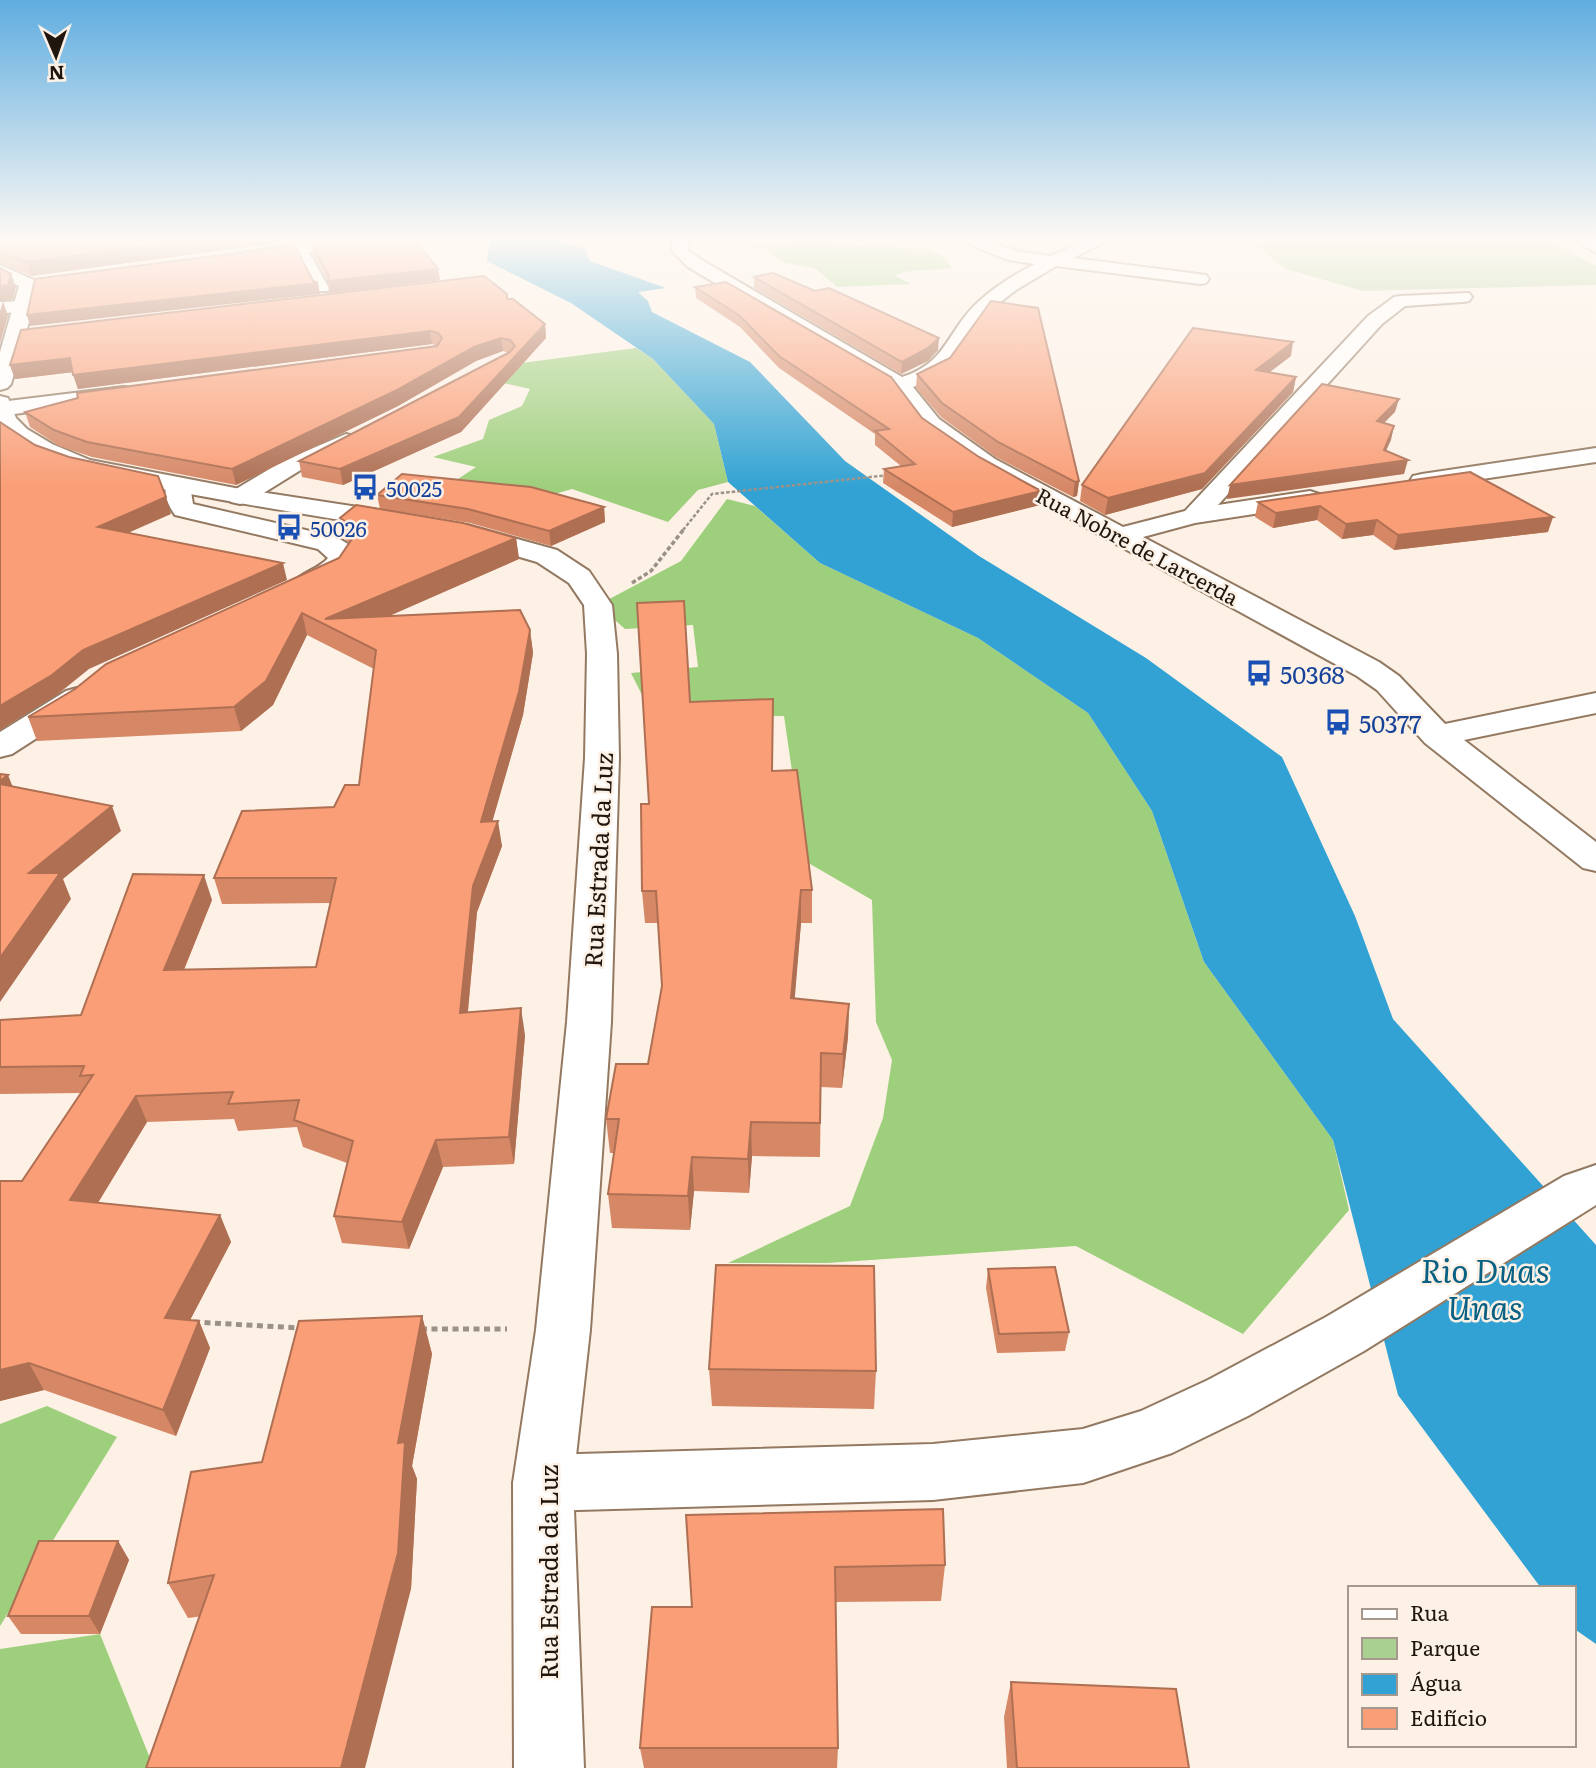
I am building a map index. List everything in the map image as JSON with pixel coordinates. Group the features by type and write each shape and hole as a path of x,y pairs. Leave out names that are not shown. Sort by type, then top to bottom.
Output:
{"street":[{"path":"0,384 18,323"},
{"name":"Rua Nobre de Larcerda","path":"795,323 900,384 931,424 951,441 987,464 1367,669 1388,683 1437,736 1596,860"},
{"path":"900,384 937,371 972,323"},
{"path":"1195,516 1373,323"},
{"path":"13,337 39,334"},
{"path":"0,403 0,409 149,390"},
{"name":"Rua Estrada da Luz","path":"0,409 8,425 50,453 120,474 240,497 470,534 547,556 579,577 598,606 602,654 603,758 589,1022 563,1330 543,1483 549,1768"},
{"path":"240,497 291,466 361,434"},
{"path":"1395,485 1596,455"},
{"path":"178,485 179,502 184,510 327,543 339,550 342,558 332,571 286,595"},
{"path":"1118,536 1195,516 1328,496"},
{"path":"0,747 71,703 101,678"},
{"path":"1437,736 1596,703"},
{"path":"543,1483 933,1472 1083,1456 1152,1434 1228,1398 1345,1334 1588,1187"}],"path":[{"path":"651,571 712,494 900,473"},
{"path":"180,1321 304,1328"},
{"path":"414,1329 563,1330"}],"green space":[{"path":"636,348 653,359 714,424 728,482 698,490 668,522 572,489 534,500 501,484 458,479 476,467 433,457 483,439 489,420 522,406 530,389 476,377 499,366"},
{"path":"727,499 755,506 820,563 978,638 1088,713 1152,811 1204,962 1333,1140 1349,1210 1243,1334 1076,1246 827,1263 728,1263 850,1206 883,1118 892,1060 876,1022 872,900 805,861 784,716 653,717 631,673 698,667 693,625 625,629 598,605 681,561"},
{"path":"47,1406 117,1437 0,1626 0,1424"},
{"path":"100,1634 154,1768 0,1768 0,1649"}],"water":[{"name":"Rio Duas Unas","path":"600,323 673,323 750,362 845,461 979,556 1146,658 1282,757 1355,916 1393,1019 1596,1245 1596,1644 1575,1629 1575,1586 1540,1586 1398,1395 1333,1140 1204,962 1152,811 1088,713 978,638 820,563 728,482 714,424 653,359"}],"building":[{"path":"85,323 545,324 459,417 340,469 299,461 510,352 515,346 510,340 501,338 474,347 395,391 232,469 87,442 54,430 25,412 78,398 77,393 437,346 442,338 438,333 430,331 73,375 70,358 10,365 21,330"},
{"path":"746,323 796,323 891,377 922,418 979,457 1041,491 953,512 884,469 915,464 875,431 889,429 779,356"},
{"path":"833,323 905,323 939,338 928,348 902,362"},
{"path":"976,323 1041,323 1079,481 1075,482 998,442 942,403 917,374 950,358"},
{"path":"1193,328 1293,342 1256,370 1296,377 1205,473 1108,498 1082,485"},
{"path":"1322,384 1399,399 1377,421 1394,426 1384,450 1408,460 1230,485"},
{"path":"0,422 35,445 69,457 158,476 166,497 98,527 283,563 83,650 52,675 0,706"},
{"path":"1470,472 1553,517 1398,535 1377,520 1346,524 1320,506 1276,513 1258,502"},
{"path":"402,474 531,487 604,507 549,531 468,509 377,495"},
{"path":"356,505 463,523 516,538 325,619 520,610 530,630 519,692 481,822 498,821 473,886 460,1013 521,1008 509,1137 436,1140 402,1222 334,1216 353,1141 294,1120 299,1100 228,1104 233,1092 136,1096 70,1200 220,1215 165,1318 199,1321 163,1410 29,1363 0,1370 0,1181 22,1181 93,1075 80,1076 84,1066 0,1067 0,1020 81,1015 133,874 204,875 164,970 316,967 336,878 214,878 242,811 334,807 345,785 359,785 376,650 302,613 266,681 234,707 28,717 75,689 106,664 339,558 354,536 346,522 340,518"},
{"path":"684,601 690,702 773,699 772,771 797,770 812,890 801,890 791,998 849,1004 843,1054 821,1053 820,1123 751,1122 748,1159 692,1157 688,1196 608,1194 619,1119 606,1119 616,1064 648,1064 662,986 656,891 642,891 641,804 649,804 637,603"},
{"path":"0,784 112,806 29,873 60,873 0,958"},
{"path":"716,1265 874,1266 876,1371 709,1369"},
{"path":"1055,1267 1069,1332 999,1334 988,1269"},
{"path":"422,1316 398,1443 405,1442 398,1553 341,1768 146,1768 214,1575 168,1583 191,1472 262,1462 299,1321"},
{"path":"943,1509 945,1565 835,1567 838,1748 640,1748 652,1607 692,1607 686,1515"},
{"path":"39,1541 118,1541 89,1616 8,1616"},
{"path":"1011,1682 1176,1689 1189,1768 1017,1768"}],"place":[{"name":"50025","path":"365,487"},
{"name":"50026","path":"289,527"},
{"name":"50368","path":"1259,673"},
{"name":"50377","path":"1338,722"}]}
